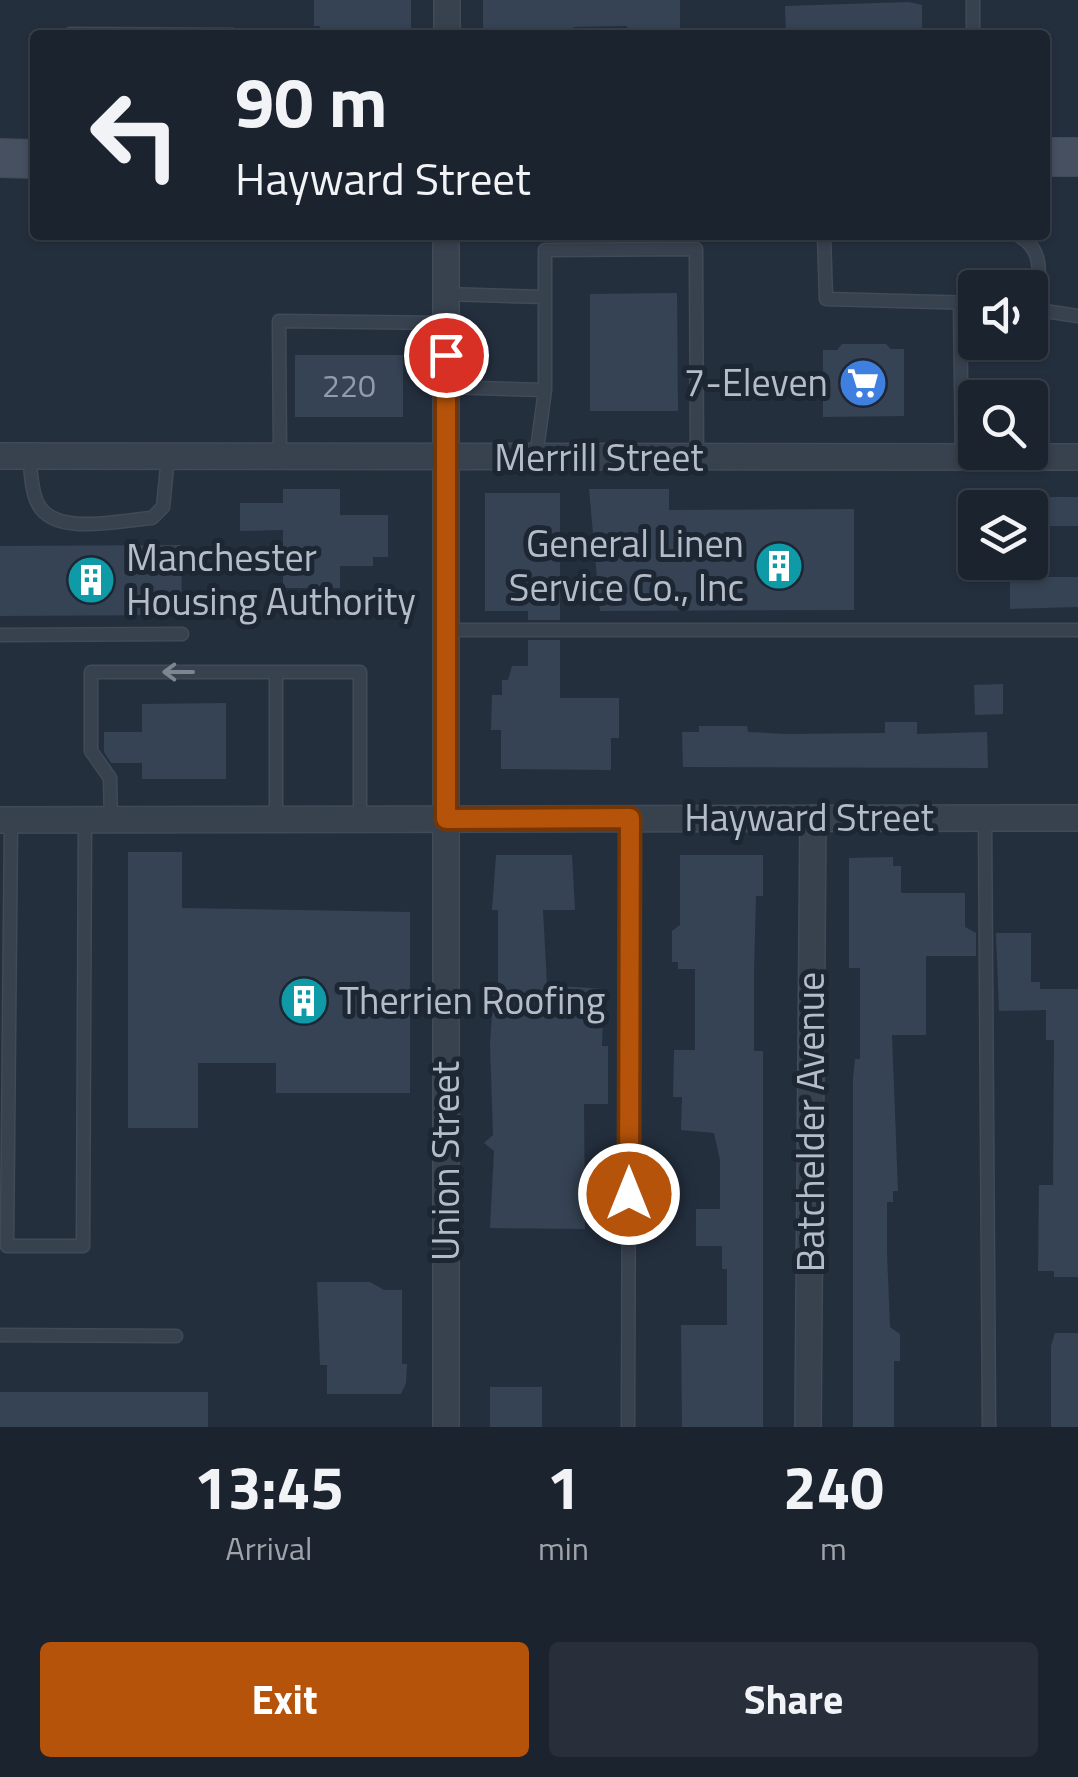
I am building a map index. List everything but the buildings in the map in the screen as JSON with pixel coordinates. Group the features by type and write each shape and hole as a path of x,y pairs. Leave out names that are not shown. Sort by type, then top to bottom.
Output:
{"main road":[{"path":"1050,157 1078,157"},
{"path":"0,158 30,159"}],"street":[{"path":"447,0 447,30"},
{"name":"Union Street","path":"446,240 446,1427"},
{"name":"Merrill Street","path":"0,456 958,457"},
{"name":"Merrill Street","path":"1048,457 1078,457"},
{"name":"Batchelder Avenue","path":"808,1427 813,818"},
{"name":"Hayward Street","path":"6,820 1078,818"}],"lane":[{"path":"972,0 973,30"},
{"path":"824,240 826,299 958,302"},
{"path":"1028,240 1040,258 1038,270"},
{"path":"536,458 545,390 545,250 696,250 697,457"},
{"path":"446,294 544,297"},
{"path":"1048,311 1078,316"},
{"path":"280,457 280,321 446,323"},
{"path":"446,387 545,390"},
{"path":"29,456 36,502 49,518 68,523 152,518 164,506 168,457"},
{"path":"447,630 1078,630"},
{"path":"0,635 182,634"},
{"path":"6,820 7,1246 83,1246 98,819 110,778 96,764 92,751 91,672 360,672 360,819"},
{"path":"276,672 276,819"},
{"path":"628,1427 630,818"},
{"path":"985,818 989,1427"},
{"path":"0,1335 176,1336"}],"place":[{"name":"7-Eleven","path":"863,383"},
{"name":"General Linen Service Co., Inc","path":"779,566"},
{"name":"Manchester Housing Authority","path":"91,580"},
{"name":"Therrien Roofing","path":"304,1001"}],"route":[{"path":"446,355 446,819 630,818 629,1194"}]}
